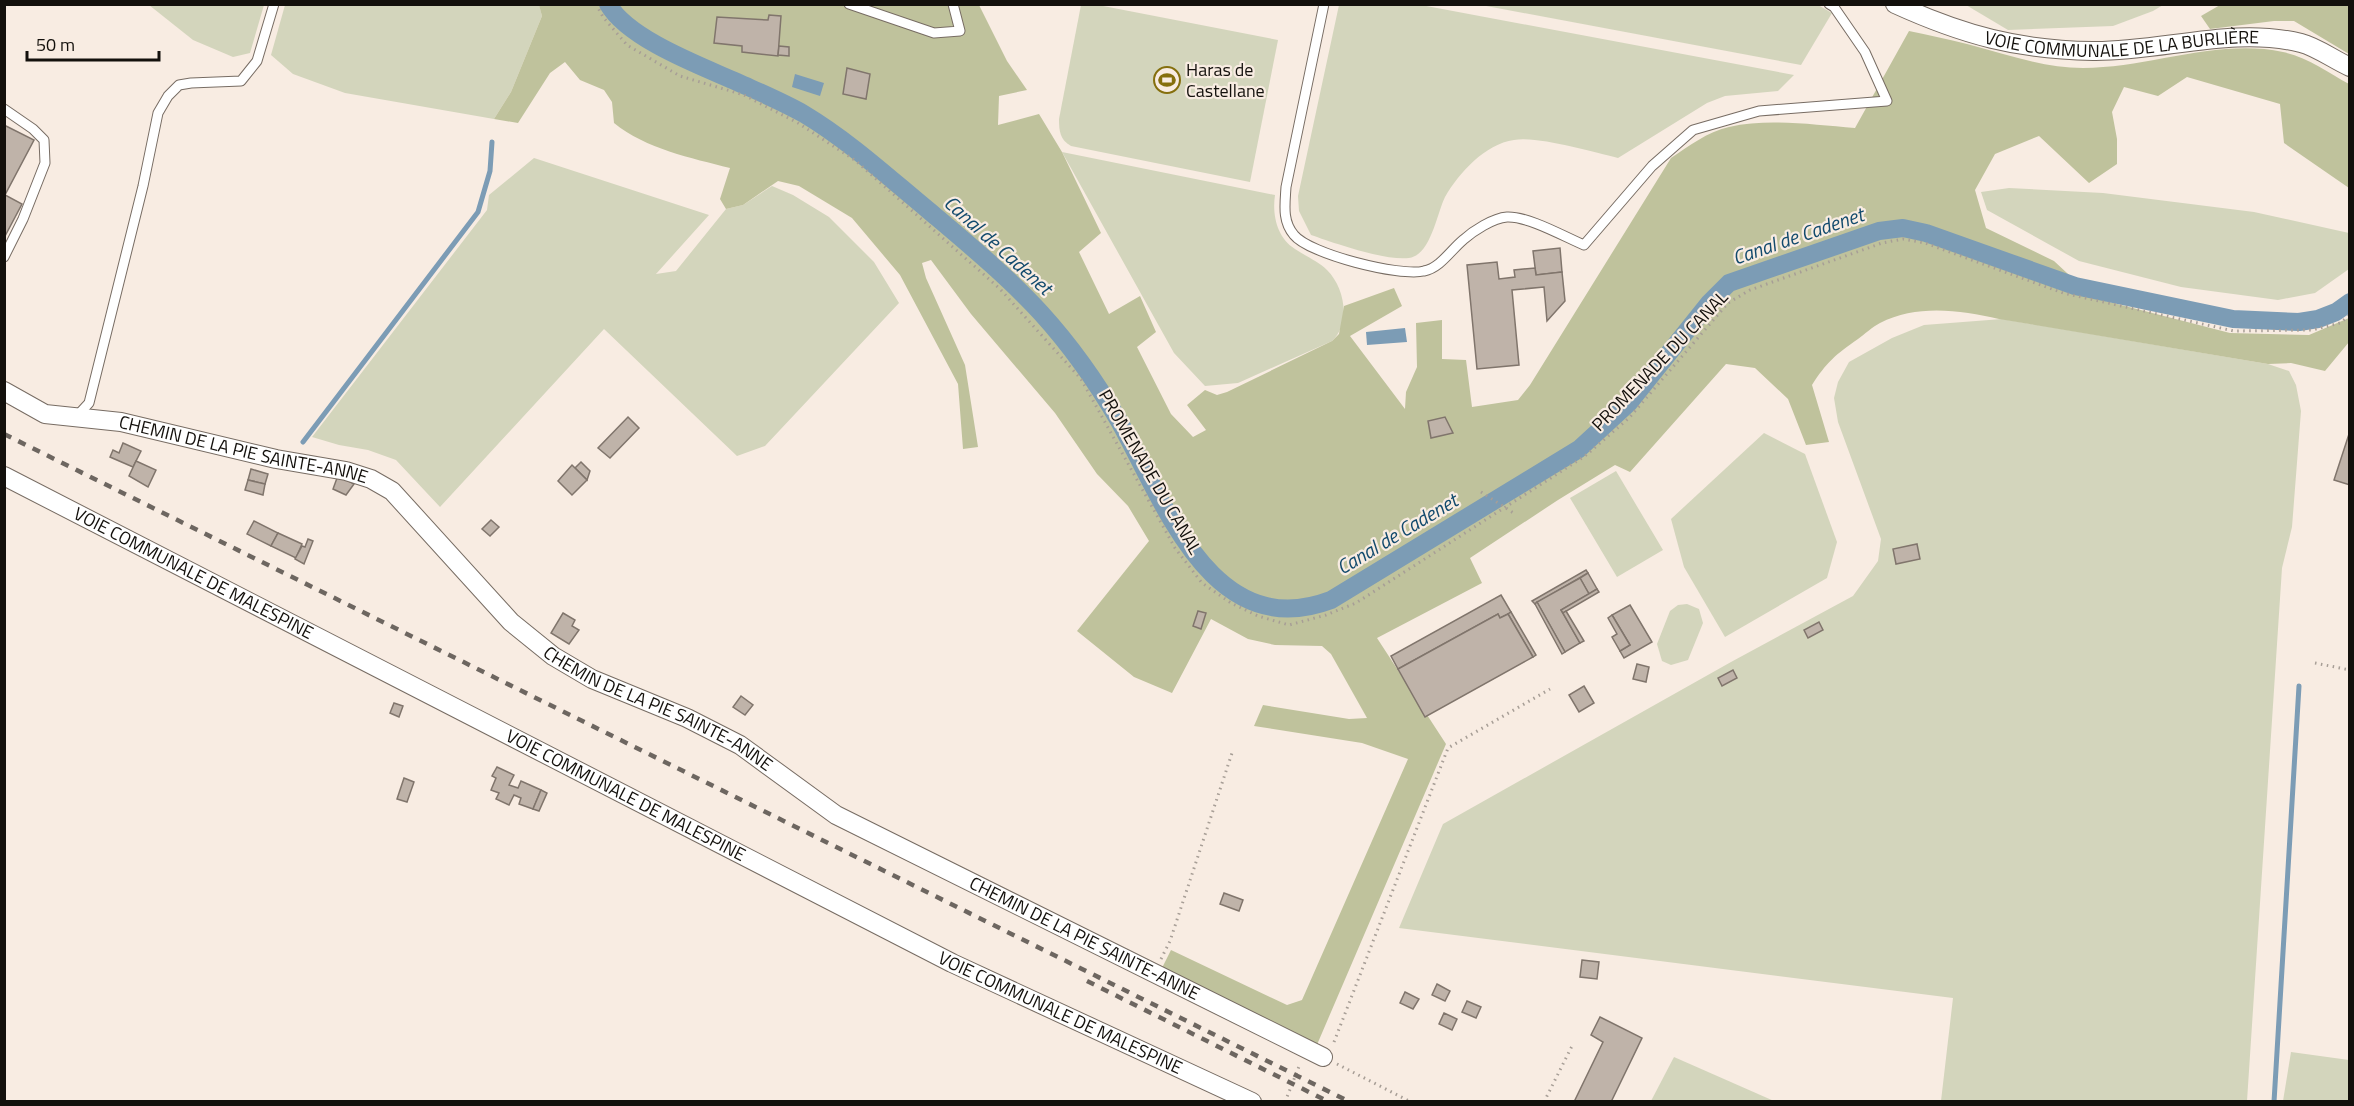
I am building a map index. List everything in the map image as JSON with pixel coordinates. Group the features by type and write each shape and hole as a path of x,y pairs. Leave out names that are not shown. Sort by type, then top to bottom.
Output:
{"street":[{"name":"VOIE COMMUNALE DE LA BURLIÈRE","path":"1895,4 1942,26 2041,50 2136,50 2229,38 2264,38 2302,43 2349,67"},
{"name":"CHEMIN DE LA PIE SAINTE-ANNE","path":"4,391 45,414 121,422 276,459 346,471 370,479 392,491 511,622 553,656 592,679 687,718 740,745 836,815 1323,1057"},
{"name":"VOIE COMMUNALE DE MALESPINE","path":"4,476 952,963 1252,1101"}],"lane":[{"path":"74,418 85,410 89,403 143,186 158,113 168,96 179,85 241,81 257,61 274,4"},
{"path":"849,4 934,33 960,31 953,4"},
{"path":"1324,4 1286,187 1285,204 1288,226 1294,237 1317,250 1365,264 1410,272 1425,271 1446,258 1464,239 1490,223 1508,217 1527,221 1584,245 1652,166 1693,130 1759,111 1887,101 1865,52 1829,4"},
{"path":"4,110 33,129 44,140 45,163 23,219 4,257"}],"path":[{"name":"PROMENADE DU CANAL","path":"596,4 603,17 627,45 680,76 744,95 798,123 856,161 1000,289 1081,379 1175,548 1202,583 1231,603 1258,616 1289,625 1326,615 1356,603 1586,456 1629,418 1728,303 1750,290 1882,243 1903,239 1925,243 2063,293 2234,331 2312,330 2340,323 2349,315"},
{"path":"1481,492 1515,514"},
{"path":"2315,663 2349,670"},
{"path":"1285,1101 1300,1063 1323,1057 1335,1040 1448,748 1550,689"},
{"path":"1148,970 1159,962 1170,941 1232,753"},
{"path":"1544,1101 1572,1046"},
{"path":"1323,1057 1411,1101"}],"green space":[{"path":"539,4 542,16 511,92 494,119 345,93 293,74 271,55 285,5"},
{"path":"149,5 264,5 250,53 233,57 193,40"},
{"path":"539,5 979,5 1007,61 1027,90 999,96 998,125 1039,114 1062,152 1101,233 1079,252 1109,314 1140,296 1156,332 1137,347 1171,414 1193,437 1206,430 1187,405 1205,390 1217,395 1227,392 1332,341 1339,334 1344,306 1394,288 1402,306 1350,336 1405,409 1406,392 1417,367 1416,323 1442,320 1442,359 1466,360 1472,407 1518,400 1530,385 1671,158 1713,132 1744,124 1792,123 1855,128 1909,31 2025,60 2054,66 2083,68 2133,64 2234,49 2283,52 2318,66 2349,84 2349,188 2284,143 2280,104 2187,77 2158,96 2124,87 2112,112 2117,139 2117,164 2089,183 2039,136 1995,154 1975,190 1986,228 2054,261 2094,298 2230,333 2309,335 2349,318 2349,342 2325,371 2291,363 2268,364 1969,313 1939,310 1909,313 1874,326 1837,354 1822,371 1812,385 1829,442 1806,445 1788,399 1755,368 1726,364 1630,472 1615,465 1558,500 1470,558 1482,583 1377,638 1446,744 1316,1047 1161,970 1171,950 1287,1005 1302,1000 1408,759 1362,743 1254,726 1263,705 1349,719 1367,718 1331,654 1322,646 1275,645 1248,639 1211,619 1172,693 1134,677 1077,631 1149,541 1128,506 1097,474 1055,413 971,314 931,260 922,263 926,278 965,365 978,447 963,449 958,384 900,275 852,218 799,186 778,181 743,205 726,209 720,199 730,168 669,152 627,132 614,123 612,102 604,90 580,80 565,62 550,73 518,123 494,119 511,92 542,16"},
{"path":"1081,5 1098,5 1278,40 1250,182 1071,146 1064,141 1059,119"},
{"path":"1339,5 1421,5 1794,75 1778,91 1725,96 1707,103 1618,158 1537,140 1514,140 1493,147 1465,169 1451,188 1423,249 1417,255 1409,258 1387,257 1311,235 1299,211 1298,196"},
{"path":"1481,5 1818,5 1832,13 1801,65"},
{"path":"1966,5 2163,5 2113,26 2008,30"},
{"path":"2220,5 2349,5 2349,54 2294,21 2274,21 2210,29 2201,16"},
{"path":"1062,152 1275,195 1275,218 1284,239 1327,270 1338,286 1342,296 1344,315 1338,334 1332,341 1238,383 1205,386 1174,353"},
{"path":"534,158 709,215 656,274 676,271 726,209 743,205 772,186 793,195 829,217 874,262 899,303 765,446 737,456 604,329 440,507 396,460 368,450 312,437 487,210 489,195"},
{"path":"2009,188 2103,193 2254,212 2349,233 2349,269 2315,293 2278,300 2181,287 2079,261 1987,210 1981,192"},
{"path":"2002,319 2268,364 2289,371 2296,385 2301,411 2292,527 2282,568 2247,1101 1941,1101 1953,998 1399,928 1443,824 1853,596 1878,561 1881,539 1838,422 1834,398 1838,382 1849,362 1892,338 1924,325"},
{"path":"1764,433 1805,454 1837,542 1827,578 1725,637 1684,567 1671,519"},
{"path":"1616,471 1663,550 1617,577 1570,498"},
{"path":"1687,604 1699,609 1703,623 1688,660 1671,665 1662,661 1657,644 1670,611 1678,605"},
{"path":"2291,1052 2349,1060 2349,1101 2283,1101"},
{"path":"1674,1057 1774,1101 1651,1101"}],"water":[{"path":"795,74 824,83 820,96 792,87"},
{"path":"1405,328 1407,342 1367,345 1366,332"}],"building":[{"path":"769,15 781,16 778,56 742,52 742,46 714,43 717,17 768,20"},
{"path":"779,46 789,47 789,56 778,55"},
{"path":"847,68 870,74 866,99 843,94"},
{"path":"4,125 34,140 5,195 22,204 4,238"},
{"path":"1560,248 1562,272 1536,275 1533,251"},
{"path":"1497,262 1499,279 1515,277 1514,270 1535,268 1536,275 1562,272 1565,301 1547,321 1544,287 1512,290 1519,365 1477,369 1467,265"},
{"path":"628,417 639,428 610,458 598,448"},
{"path":"1445,417 1453,433 1431,438 1428,421"},
{"path":"2350,431 2350,485 2334,480"},
{"path":"123,443 141,451 133,467 110,457 113,450 119,453"},
{"path":"136,461 156,470 148,487 129,476"},
{"path":"581,462 590,471 587,480 575,468"},
{"path":"572,465 587,480 572,495 558,481"},
{"path":"251,469 268,474 265,484 248,480"},
{"path":"337,478 354,484 346,495 333,489"},
{"path":"248,480 265,484 263,495 245,490"},
{"path":"491,520 499,527 490,536 482,529"},
{"path":"254,521 278,533 271,546 247,534"},
{"path":"278,533 302,544 296,558 271,546"},
{"path":"308,539 313,541 304,564 295,559 302,546 305,547"},
{"path":"1917,544 1920,559 1896,564 1893,549"},
{"path":"1586,570 1588,573 1535,604 1532,601"},
{"path":"1588,573 1597,589 1589,594 1580,578"},
{"path":"1580,578 1589,594 1561,610 1580,643 1565,652 1537,602"},
{"path":"1597,589 1599,592 1563,613 1561,610"},
{"path":"1501,595 1511,612 1500,618 1498,614 1398,669 1391,656"},
{"path":"1537,602 1565,652 1562,654 1535,604"},
{"path":"1630,605 1652,642 1624,658 1620,651 1630,645 1612,615"},
{"path":"1198,611 1206,613 1201,629 1193,626"},
{"path":"1566,611 1584,641 1580,643 1563,613"},
{"path":"1511,612 1536,655 1533,657 1508,614"},
{"path":"563,613 575,620 572,626 579,630 569,644 551,633"},
{"path":"1498,614 1500,618 1508,614 1533,657 1425,717 1398,669"},
{"path":"1612,615 1630,645 1620,651 1612,637 1617,634 1608,618"},
{"path":"1819,622 1823,630 1808,638 1804,630"},
{"path":"1637,664 1649,667 1646,682 1633,679"},
{"path":"1733,670 1737,678 1722,686 1718,678"},
{"path":"1584,686 1594,703 1579,712 1569,695"},
{"path":"741,696 753,705 745,715 733,707"},
{"path":"394,703 403,706 399,717 390,713"},
{"path":"497,767 514,775 509,785 518,788 521,781 541,790 533,809 519,804 521,798 514,795 509,805 496,799 499,793 491,790 496,778 492,776"},
{"path":"404,778 414,782 407,802 397,799"},
{"path":"541,790 547,793 539,811 533,809"},
{"path":"1224,893 1243,900 1239,911 1220,904"},
{"path":"1582,960 1599,962 1597,979 1580,977"},
{"path":"1437,984 1450,991 1445,1001 1432,995"},
{"path":"1405,992 1419,999 1413,1009 1400,1003"},
{"path":"1467,1001 1481,1007 1476,1018 1462,1012"},
{"path":"1444,1013 1457,1019 1452,1030 1439,1024"},
{"path":"1600,1017 1642,1038 1611,1102 1574,1102 1603,1042 1591,1035"}],"waterway":[{"name":"Canal de Cadenet","path":"608,4 618,17 648,40 686,60 788,105 821,125 868,160 986,260 1041,313 1083,365 1119,421 1174,525 1197,557 1223,584 1254,602 1290,609 1331,600 1579,449 1629,403 1709,303 1729,283 1879,231 1903,228 1926,233 2075,286 2233,319 2299,322 2318,319 2336,312 2350,302"},
{"path":"303,442 478,212 490,171 492,142"},
{"path":"2274,1102 2299,686"}],"railway":[{"path":"4,434 1350,1102"},
{"path":"1087,981 1329,1102"}],"place":[{"name":"Haras de Castellane","path":"1167,80"}]}
